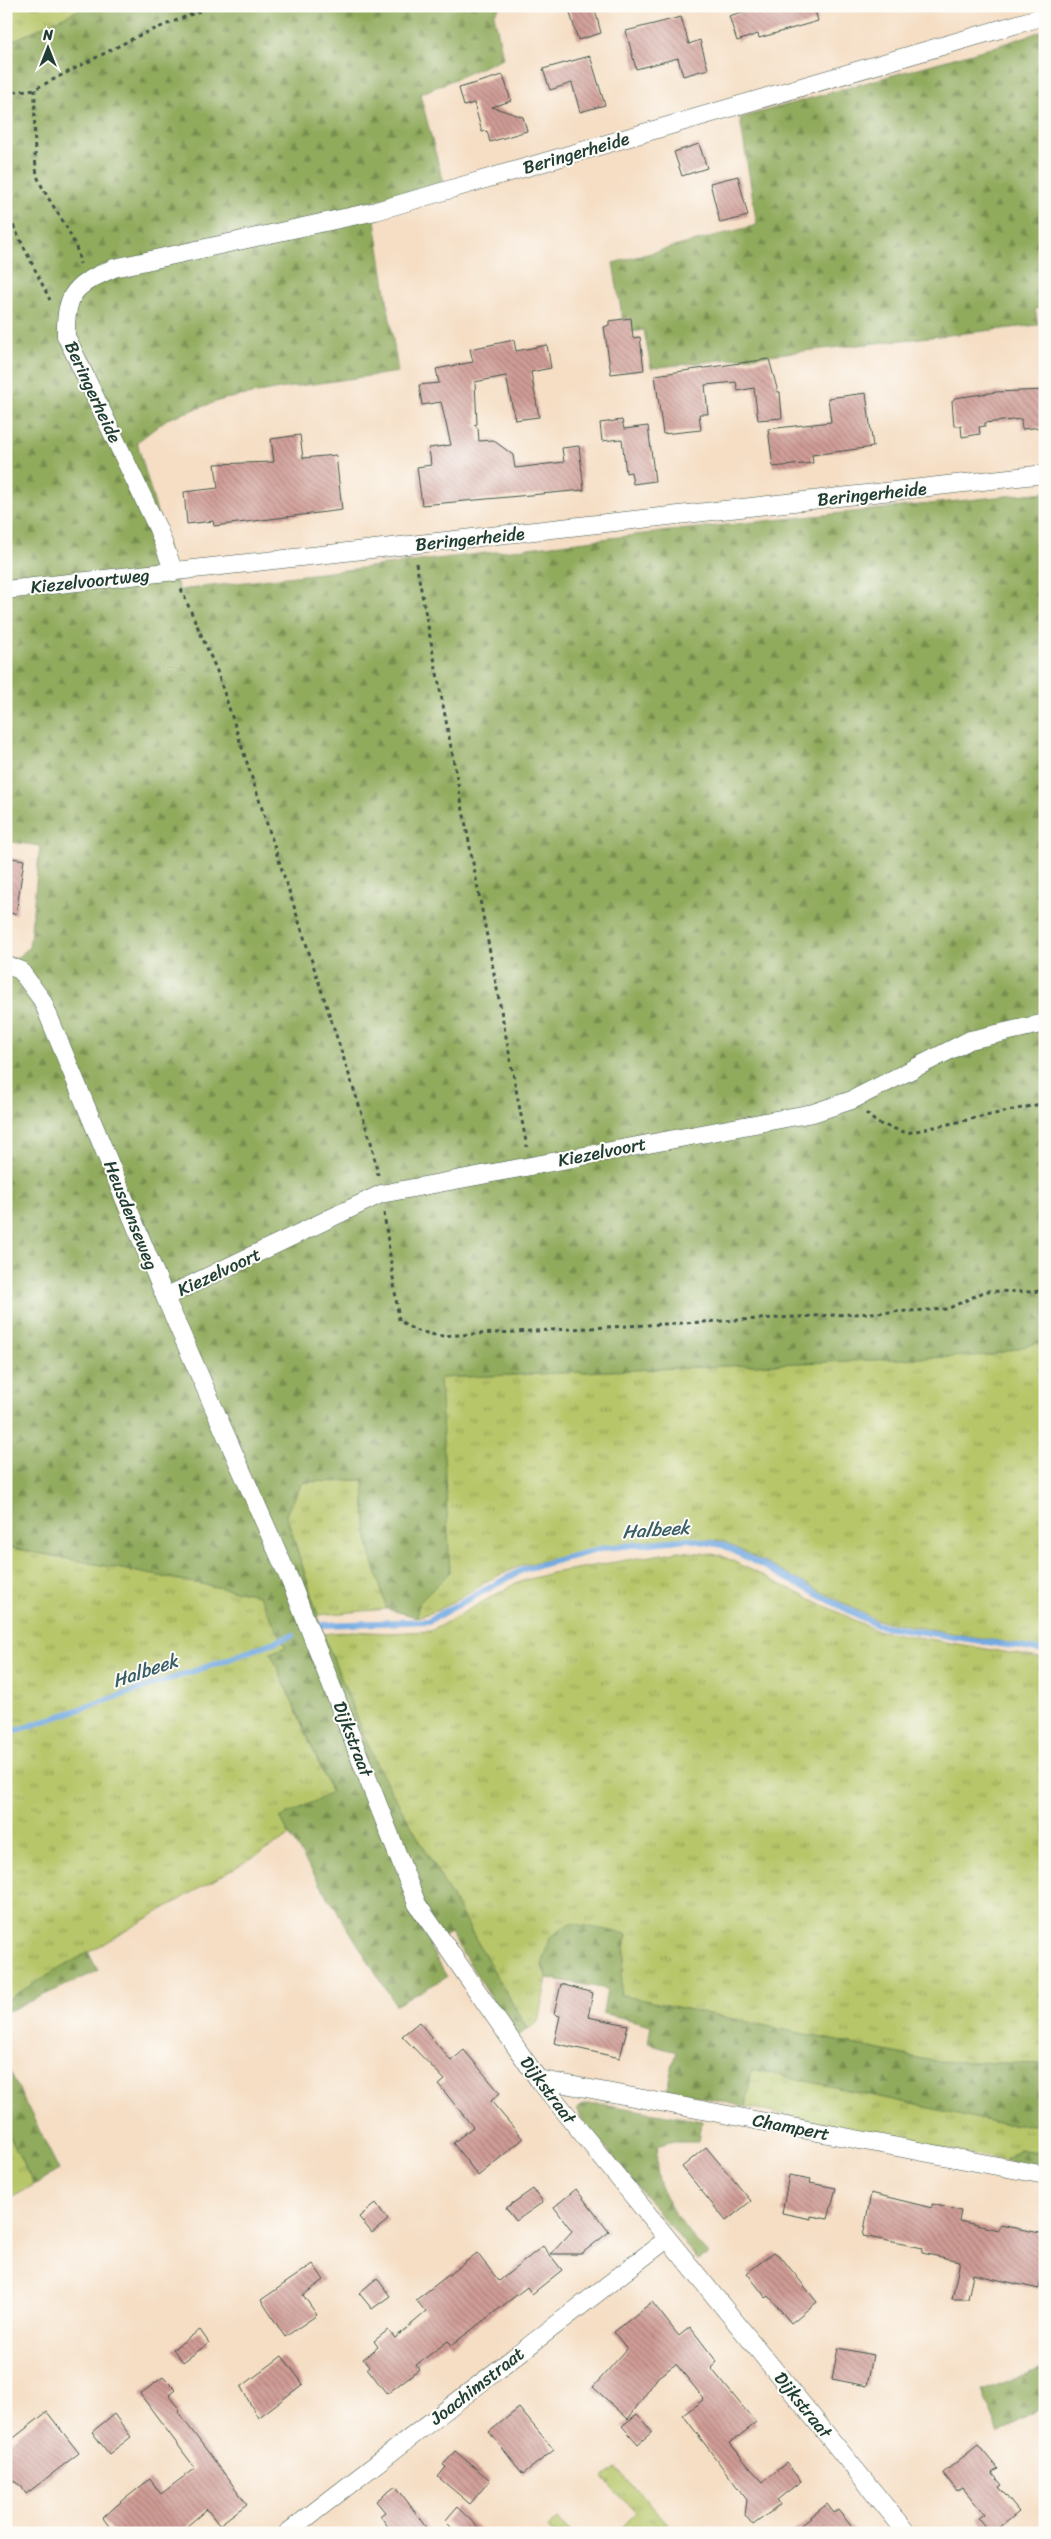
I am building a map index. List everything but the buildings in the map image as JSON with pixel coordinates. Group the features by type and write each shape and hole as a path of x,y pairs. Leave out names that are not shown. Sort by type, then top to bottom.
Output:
{"street":[{"name":"Beringerheide","path":"1045,16 376,211 114,268 83,282 74,293 66,315 66,336 158,529 174,572 1045,474"},
{"name":"Kiezelvoortweg","path":"6,590 174,572"},
{"name":"Heusdenseweg","path":"6,965 20,970 42,1000 165,1297 292,1585"},
{"name":"Kiezelvoort","path":"165,1297 381,1194 813,1113 852,1100 970,1040 1045,1023"},
{"name":"Dijkstraat","path":"292,1585 417,1904 538,2079 907,2533"},
{"name":"Champert","path":"538,2079 1045,2175"},
{"name":"Joachimstraat","path":"287,2533 667,2239"}],"path":[{"path":"6,93 35,89 138,36 212,6"},
{"path":"35,89 38,176 61,217 79,255 83,282"},
{"path":"6,211 48,298 66,315"},
{"path":"413,546 530,1166"},
{"path":"174,572 217,671 371,1142 381,1194 399,1320 414,1330 439,1336 947,1309 986,1291 1033,1292 1045,1290"},
{"path":"852,1100 878,1123 907,1132 1045,1103"}],"green space":[{"path":"6,6 87,6 6,44"},
{"path":"87,6 501,6 494,14 503,58 420,94 443,182 371,202 398,372 291,387 224,399 167,419 137,442 179,590 669,531 1045,492 1045,1341 992,1355 440,1378 450,1572 418,1604 417,1617 387,1609 370,1551 366,1525 364,1480 303,1482 286,1514 323,1634 375,1762 528,2029 516,2037 450,1933 429,1946 447,1977 396,2005 290,1836 280,1818 332,1793 271,1653 286,1647 259,1595 6,1547 6,966 29,948 40,846 6,841 6,44"},
{"path":"1045,30 1045,308 1035,309 1038,325 651,368 644,330 625,333 613,263 757,225 740,118 997,46"},
{"path":"1045,1341 1045,1649 876,1620 723,1541 686,1538 649,1540 522,1565 489,1580 439,1610 417,1617 418,1604 450,1572 439,1378 992,1355"},
{"path":"364,1480 366,1525 370,1551 387,1609 318,1615 286,1514 303,1482"},
{"path":"6,1547 259,1595 286,1647 271,1653 332,1794 280,1818 290,1836 6,2000"},
{"path":"679,1551 720,1555 875,1630 1045,1659 1045,2064 932,2061 619,1995 627,1934 542,1966 547,1978 538,2022 528,2029 375,1762 323,1634 353,1631 387,1633 431,1631 518,1582 552,1573"},
{"path":"570,1923 627,1934 620,1995 932,2061 1045,2064 1045,2125 1003,2124 752,2069 746,2107 667,2089 676,2051 648,2043 651,2025 603,2013 607,1989 547,1978 542,1966 549,1938"},
{"path":"88,1952 98,1971 6,2012 6,2000"},
{"path":"6,2063 59,2170 34,2185 6,2129"},
{"path":"752,2069 1003,2124 1045,2125 1045,2154 1019,2149 1004,2161 746,2107"},
{"path":"584,2104 602,2104 702,2121 699,2142 669,2142 658,2146 656,2162 658,2177 669,2205 708,2254 698,2260 583,2121 577,2109"},
{"path":"6,2129 34,2185 6,2199"},
{"path":"1019,2149 1045,2154 1045,2169 1004,2161"},
{"path":"1045,2367 1045,2406 999,2433 982,2391"},
{"path":"616,2468 677,2533 616,2533 636,2513 603,2478"},
{"path":"558,2519 573,2533 552,2533 548,2528"}],"waterway":[{"name":"Halbeek","path":"323,1625 428,1621 524,1569 604,1548 688,1539 723,1545 877,1625 1045,1651"},
{"name":"Halbeek","path":"6,1734 221,1662 293,1635"}]}
